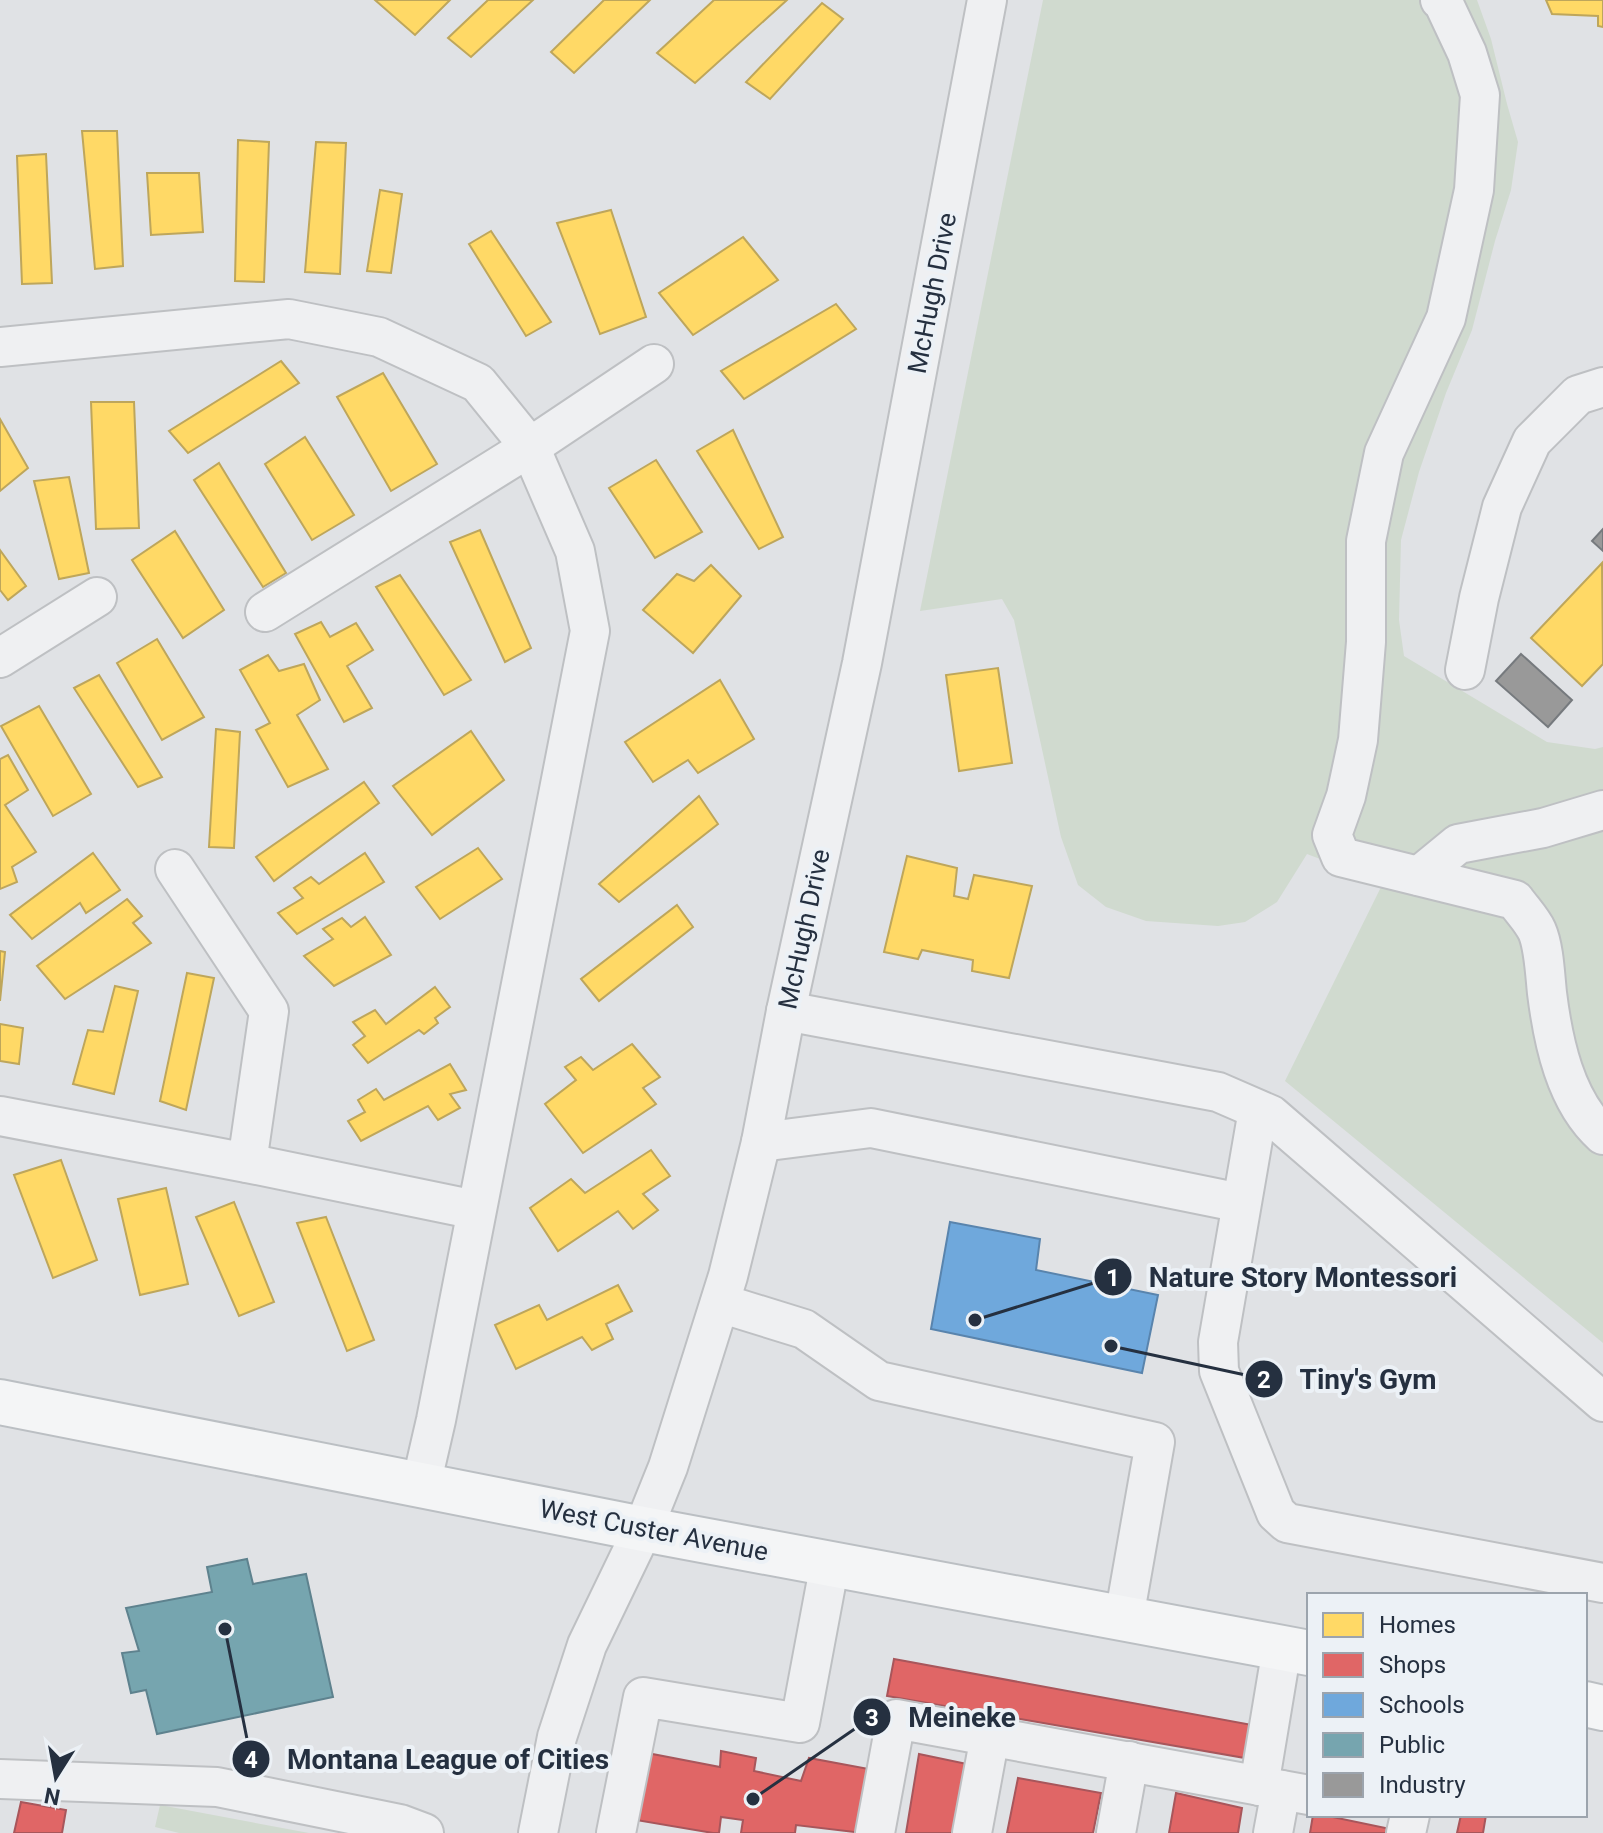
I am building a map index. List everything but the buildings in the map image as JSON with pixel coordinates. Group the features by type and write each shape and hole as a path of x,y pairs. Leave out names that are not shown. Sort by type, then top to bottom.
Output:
{"main road":[{"name":"West Custer Avenue","path":"0,1402 643,1529 1295,1650"}],"street":[{"name":"McHugh Drive","path":"538,1833 557,1737 587,1645 643,1529 668,1467 728,1276 761,1142 786,1011 862,663 987,0"},
{"path":"1440,0 1467,53 1480,95 1474,190 1446,318 1384,453 1366,541 1366,642 1358,740 1346,796 1332,835 1341,857 1515,900 1537,931 1550,1017 1564,1072 1588,1118 1603,1135"},
{"path":"0,347 289,319 379,337 478,383 530,447 575,551 590,631 579,698 421,1485"},
{"path":"265,612 530,447 654,364"},
{"path":"1465,670 1502,507 1532,441 1578,395 1603,387"},
{"path":"0,658 97,597"},
{"path":"1419,876 1458,844 1543,828 1603,810"},
{"path":"175,869 269,1011 247,1163"},
{"path":"786,1011 1218,1092 1271,1115 1603,1402"},
{"path":"1258,1110 1218,1342 1219,1371 1276,1513 1287,1523 1603,1583"},
{"path":"0,1116 476,1210"},
{"path":"761,1142 871,1128 1241,1203"},
{"path":"720,1303 804,1329 879,1381 1155,1442 1124,1618"},
{"path":"616,1833 643,1697 800,1723 830,1563"},
{"path":"1273,1833 1283,1791 1295,1650"},
{"path":"875,1833 896,1719 1283,1791"},
{"path":"972,1833 990,1736"},
{"path":"1116,1833 1129,1761"},
{"path":"0,1779 217,1787 400,1824 424,1833"}],"shaded area":[{"path":"1043,0 1477,0 1491,39 1518,142 1511,190 1472,330 1419,472 1401,540 1399,620 1404,656 1547,742 1595,749 1603,747 1603,1343 1285,1081 1383,883 1307,854 1277,902 1245,922 1218,926 1146,921 1106,907 1078,885 1061,837 1014,620 1002,599 920,611"},
{"path":"160,1805 309,1833 179,1833 155,1827"}],"place":[{"name":"Nature Story Montessori","path":"975,1320"},
{"name":"Tiny's Gym","path":"1111,1346"},
{"name":"Montana League of Cities","path":"225,1629"},
{"name":"Meineke","path":"753,1799"}]}
